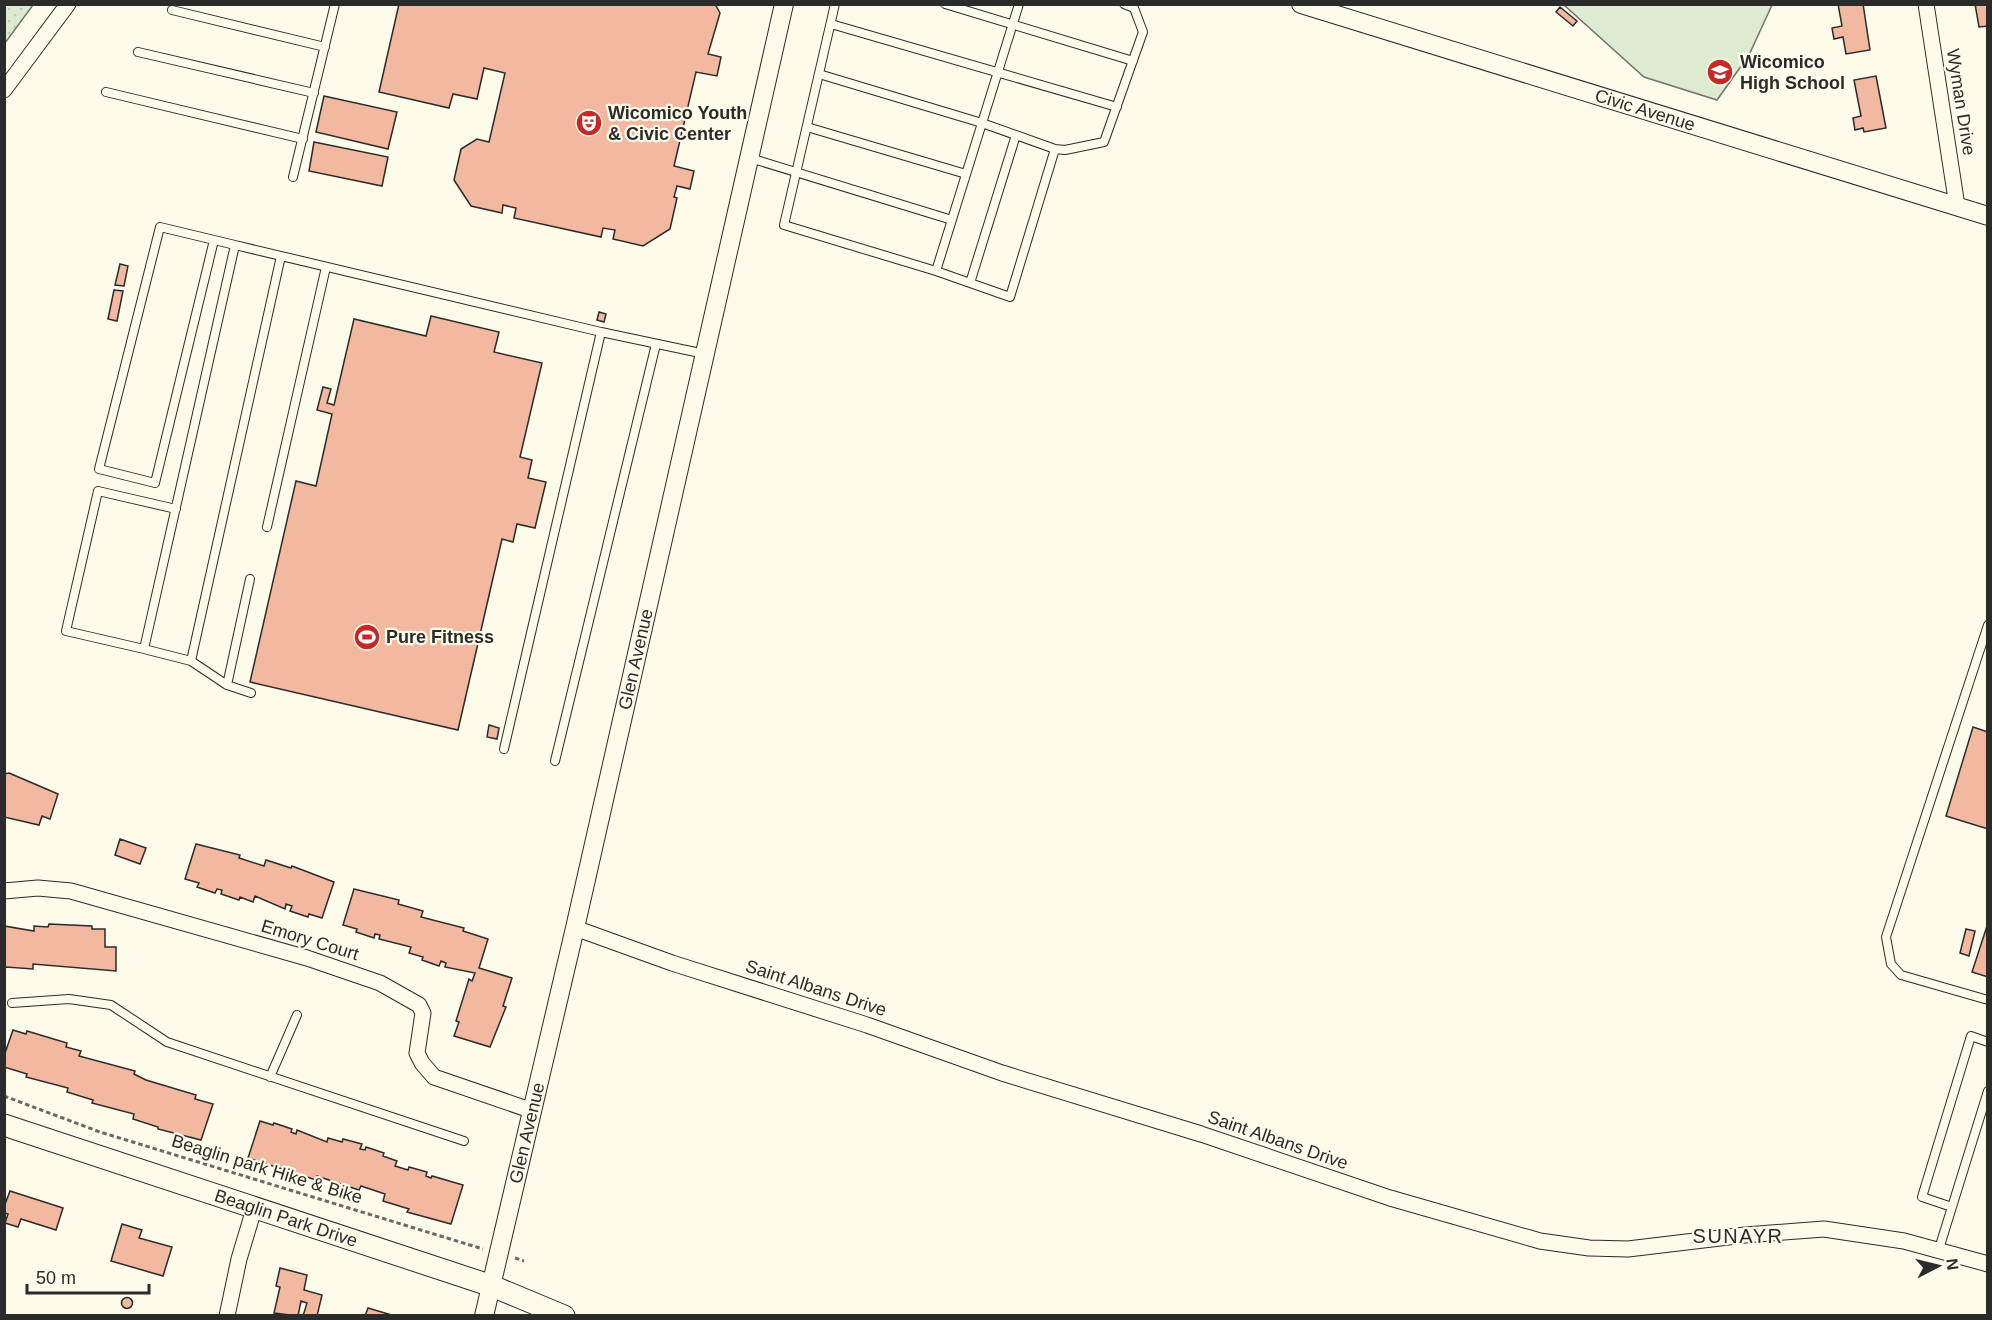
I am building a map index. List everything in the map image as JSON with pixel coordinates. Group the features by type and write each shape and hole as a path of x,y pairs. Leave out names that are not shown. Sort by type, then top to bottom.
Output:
{"main road":[{"name":"Beaglin Park Drive","path":"4,1125 492,1286 564,1316"}],"street":[{"path":"4,90 68,4"},
{"name":"Glen Avenue","path":"484,1316 575,928 784,4"},
{"name":"Civic Avenue","path":"1301,4 1988,216"},
{"name":"Wyman Drive","path":"1926,4 1957,206"},
{"name":"Emory Court","path":"4,891 38,888 71,891 307,958 380,983 419,1005 423,1014 417,1053 434,1077 533,1111"},
{"name":"Saint Albans Drive","path":"575,928 672,963 867,1025 1002,1073 1201,1134 1390,1198 1540,1240 1589,1248 1628,1249 1745,1235 1824,1229 1894,1239 1988,1264"},
{"path":"227,1316 239,1259 254,1209"}],"lane":[{"path":"293,177 335,4"},
{"path":"836,4 784,225 936,271 1010,297 1055,149"},
{"path":"945,4 1133,61"},
{"path":"936,271 1019,4"},
{"path":"819,74 982,123 1055,149 1065,150 1104,142 1143,32 1134,8 1124,4"},
{"path":"172,10 325,47"},
{"path":"831,24 1117,107"},
{"path":"138,52 314,93"},
{"path":"106,92 303,139"},
{"path":"807,127 966,174"},
{"path":"970,283 1016,135"},
{"path":"749,158 952,220"},
{"path":"214,240 155,483 99,469 160,227 601,332 705,354"},
{"path":"144,649 235,245"},
{"path":"191,661 280,256"},
{"path":"267,527 326,267"},
{"path":"504,749 601,332"},
{"path":"555,761 656,344"},
{"path":"176,509 98,491 66,631 191,661 227,685 251,693"},
{"path":"227,685 250,579"},
{"path":"1988,625 1886,937 1891,964 1901,975 1988,1000"},
{"path":"12,1003 69,999 111,1005 167,1042 464,1141"},
{"path":"270,1077 297,1015"},
{"path":"1952,1207 1922,1197 1971,1036 1988,1042"},
{"path":"1938,1251 1988,1091"}],"path":[{"name":"Beaglin park Hike & Bike","path":"4,1096 100,1132 524,1261"}],"green space":[{"path":"4,5 33,5 5,43"},
{"path":"1564,5 1772,5 1749,55 1717,100 1644,77"}],"building":[{"name":"Wicomico Youth & Civic Center","path":"399,4 715,4 720,13 708,54 721,57 717,76 696,72 674,166 694,171 690,189 677,186 674,197 677,198 670,229 643,246 613,239 615,230 603,228 601,237 514,218 516,208 503,205 502,213 471,206 454,180 461,149 477,139 489,142 505,73 484,68 477,99 453,94 449,108 379,92"},
{"path":"1838,4 1863,4 1870,50 1846,54 1843,37 1834,39 1832,28 1842,26"},
{"path":"1975,4 1988,4 1988,26 1979,27"},
{"path":"1560,7 1577,21 1573,26 1556,12"},
{"path":"1876,76 1886,128 1864,132 1863,128 1855,130 1853,118 1861,116 1854,80"},
{"path":"324,96 397,112 388,149 316,132"},
{"path":"314,142 388,157 382,186 309,171"},
{"path":"120,264 128,266 124,286 115,285"},
{"path":"114,290 123,291 117,321 108,319"},
{"path":"599,312 606,314 604,322 597,320"},
{"path":"431,316 499,332 494,352 542,363 520,457 532,460 528,478 546,482 535,528 517,524 513,542 502,539 458,730 250,682 296,481 316,486 332,414 317,410 323,387 331,389 327,403 334,405 354,319 426,336"},
{"path":"489,725 499,728 497,739 487,737"},
{"path":"1973,727 1988,732 1988,829 1946,816"},
{"path":"9,773 58,794 50,819 42,816 39,825 4,817 4,774"},
{"path":"120,839 146,848 140,864 115,855"},
{"path":"196,844 240,855 239,858 264,866 266,860 291,868 292,866 334,882 322,918 309,914 308,917 290,911 292,906 286,904 285,909 255,896 253,902 240,897 239,900 221,894 222,890 217,889 215,893 197,887 199,883 185,879"},
{"path":"354,889 399,900 398,904 423,911 421,917 464,928 463,931 488,939 479,968 512,978 503,1006 506,1007 490,1047 454,1036 459,1022 456,1021 469,979 472,981 475,973 445,967 446,963 441,961 439,966 422,960 423,957 409,953 411,947 379,939 380,935 375,934 374,938 343,925"},
{"path":"1988,923 1988,977 1972,972"},
{"path":"49,924 92,926 92,929 105,929 105,947 116,947 116,971 33,964 33,969 6,967 4,970 4,926 34,931 34,926 48,927"},
{"path":"1966,929 1975,931 1969,956 1960,953"},
{"path":"13,1030 26,1034 27,1031 67,1043 66,1047 81,1051 79,1056 135,1071 134,1074 146,1080 196,1095 195,1099 213,1104 201,1140 158,1129 158,1127 133,1119 134,1114 92,1103 93,1100 67,1092 68,1088 26,1077 27,1074 4,1067 4,1056"},
{"path":"260,1121 292,1129 291,1132 296,1134 297,1130 327,1142 328,1138 362,1144 360,1149 365,1150 366,1147 384,1153 383,1156 397,1161 395,1166 427,1172 426,1176 431,1178 432,1176 463,1185 451,1224 407,1212 409,1209 383,1201 385,1194 361,1186 359,1190 317,1176 316,1180 248,1158"},
{"path":"10,1191 63,1208 56,1230 21,1219 18,1227 5,1223 8,1214 4,1213 4,1207"},
{"path":"122,1224 142,1230 139,1238 172,1247 163,1276 111,1261"},
{"path":"280,1268 307,1275 304,1290 322,1295 317,1316 303,1316 307,1303 301,1301 298,1316 274,1313 280,1287 276,1286"},
{"path":"127,1298 131,1299 131,1307 127,1308 123,1307 122,1303 123,1299"},
{"path":"368,1308 395,1316 365,1316"}],"place":[{"name":"Wicomico High School","path":"1720,72"},
{"name":"Wicomico Youth & Civic Center","path":"589,123"},
{"name":"Pure Fitness","path":"367,637"}],"district":[{"name":"SUNAYR","path":"1738,1236"}]}
